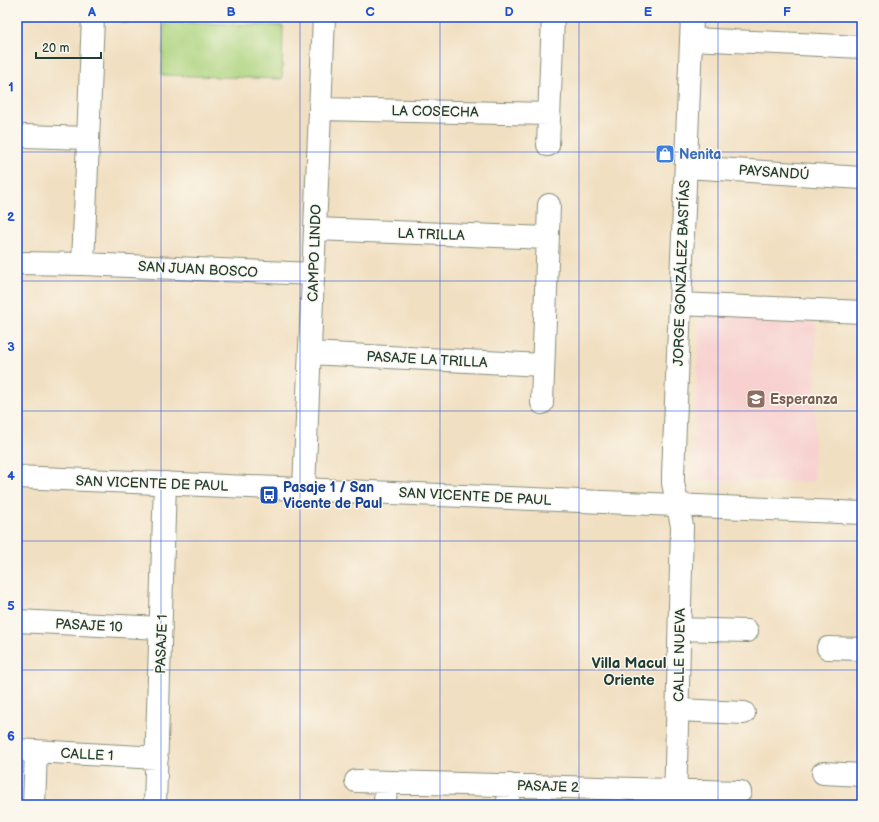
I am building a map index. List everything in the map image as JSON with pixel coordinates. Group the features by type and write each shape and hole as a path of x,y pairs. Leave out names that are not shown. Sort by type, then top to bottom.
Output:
{"street":[{"path":"83,264 93,17"},
{"name":"CAMPO LINDO","path":"304,489 324,17"},
{"path":"548,145 553,17"},
{"name":"JORGE GONZÁLEZ BASTÍAS","path":"678,505 673,483 673,474 692,17"},
{"path":"691,39 862,47"},
{"name":"LA COSECHA","path":"320,108 549,114"},
{"path":"25,136 88,138"},
{"name":"PAYSANDÚ","path":"686,167 862,178"},
{"path":"542,403 549,205"},
{"name":"LA TRILLA","path":"315,229 548,238"},
{"name":"SAN JUAN BOSCO","path":"17,264 83,264 313,274"},
{"path":"680,304 862,312"},
{"name":"PASAJE LA TRILLA","path":"310,354 543,365"},
{"name":"SAN VICENTE DE PAUL","path":"17,477 862,513"},
{"name":"PASAJE 1","path":"156,805 165,483"},
{"name":"CALLE NUEVA","path":"675,798 682,526 678,505"},
{"name":"PASAJE 10","path":"17,621 161,628"},
{"path":"680,629 747,631"},
{"path":"828,648 862,649"},
{"path":"678,710 744,713"},
{"path":"26,751 34,805"},
{"name":"CALLE 1","path":"26,751 157,758"},
{"path":"823,773 862,775"},
{"name":"PASAJE 2","path":"356,781 386,782 509,795 675,798 740,792"},
{"path":"385,805 386,782"}],"shaded area":[{"name":"Esperanza","path":"700,313 816,318 814,482 692,480"}],"green space":[{"path":"164,22 283,26 282,79 162,75"}],"water":[{"path":"122,17 141,17 140,23 122,23"}],"place":[{"name":"Nenita","path":"665,154"},
{"name":"Esperanza","path":"756,399"},
{"name":"Pasaje 1 / San Vicente de Paul","path":"269,495"}],"district":[{"name":"Villa Macul Oriente","path":"629,672"}]}
